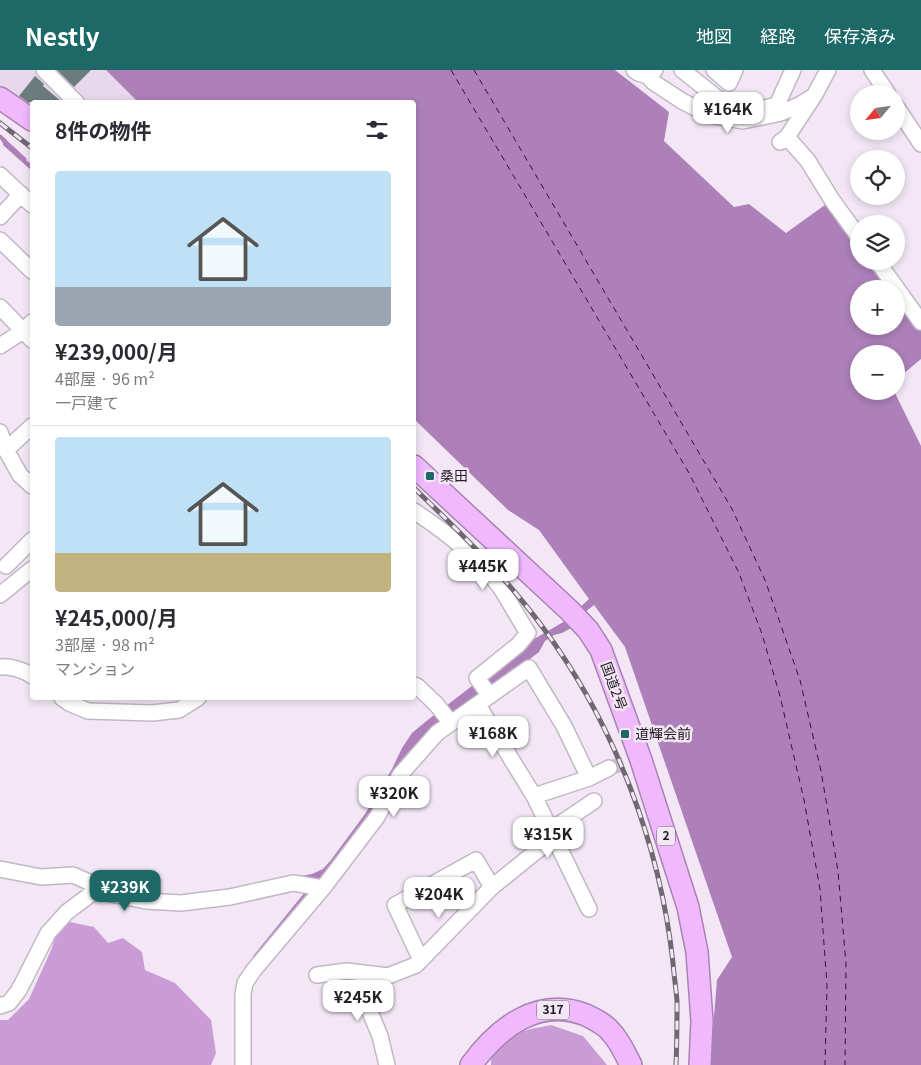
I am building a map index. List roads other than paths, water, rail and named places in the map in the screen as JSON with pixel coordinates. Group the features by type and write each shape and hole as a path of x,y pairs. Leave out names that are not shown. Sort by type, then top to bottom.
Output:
{"highway":[{"path":"0,98 30,119"},
{"name":"国道2号","path":"416,468 575,616 588,630 601,650 634,762 688,907 698,952 702,1022 700,1065"},
{"name":"317","path":"471,1065 480,1052 499,1034 518,1020 538,1012 560,1009 578,1012 594,1019 611,1030 631,1065"}],"street":[{"path":"44,70 74,100"},
{"path":"682,70 725,104 752,111 777,105 793,70"},
{"path":"714,70 729,83 736,70"},
{"path":"828,70 814,96 783,140 808,161 850,225"},
{"path":"872,70 882,85"},
{"path":"646,72 653,82 682,101 709,115 743,121 781,113 814,96"},
{"path":"905,120 921,144"},
{"path":"0,175 30,203"},
{"path":"0,217 21,194"},
{"path":"0,240 30,269"},
{"path":"883,270 921,322"},
{"path":"0,307 29,331 0,346"},
{"path":"6,450 30,428"},
{"path":"0,432 6,450 20,475 30,484"},
{"path":"416,512 441,529 474,557 500,587 528,634 518,645 477,678 490,696"},
{"path":"6,566 30,542"},
{"path":"0,595 30,571"},
{"path":"0,667 6,666 30,674"},
{"path":"243,1065 243,994 245,983 316,887 377,817 400,775 437,733 529,668 564,726 589,778"},
{"path":"416,686 436,704 451,723"},
{"path":"65,700 88,711 152,713 179,710 195,700"},
{"path":"478,705 534,796 589,909"},
{"path":"534,796 589,778 609,768"},
{"path":"317,975 347,971 388,976 416,965 492,887 552,834 594,801"},
{"path":"421,960 395,905 476,860 492,887"},
{"path":"0,869 41,877 72,875 100,887 101,892"},
{"path":"0,1006 9,1003 19,990 48,933 67,912 91,894 101,892 146,901 181,903 230,898 293,883 316,887"},
{"path":"356,972 363,995 380,1036 388,1065"}],"waterway":[{"path":"0,136 25,159"}],"tunnel":[{"path":"609,768 627,763"}],"railway":[{"path":"0,123 30,146"},
{"path":"416,490 482,556 514,591 544,629 569,666 613,746 645,831 667,918 677,1001 676,1065"}],"place":[{"name":"桑田","path":"430,476"},
{"name":"道輝会前","path":"625,734"}]}
